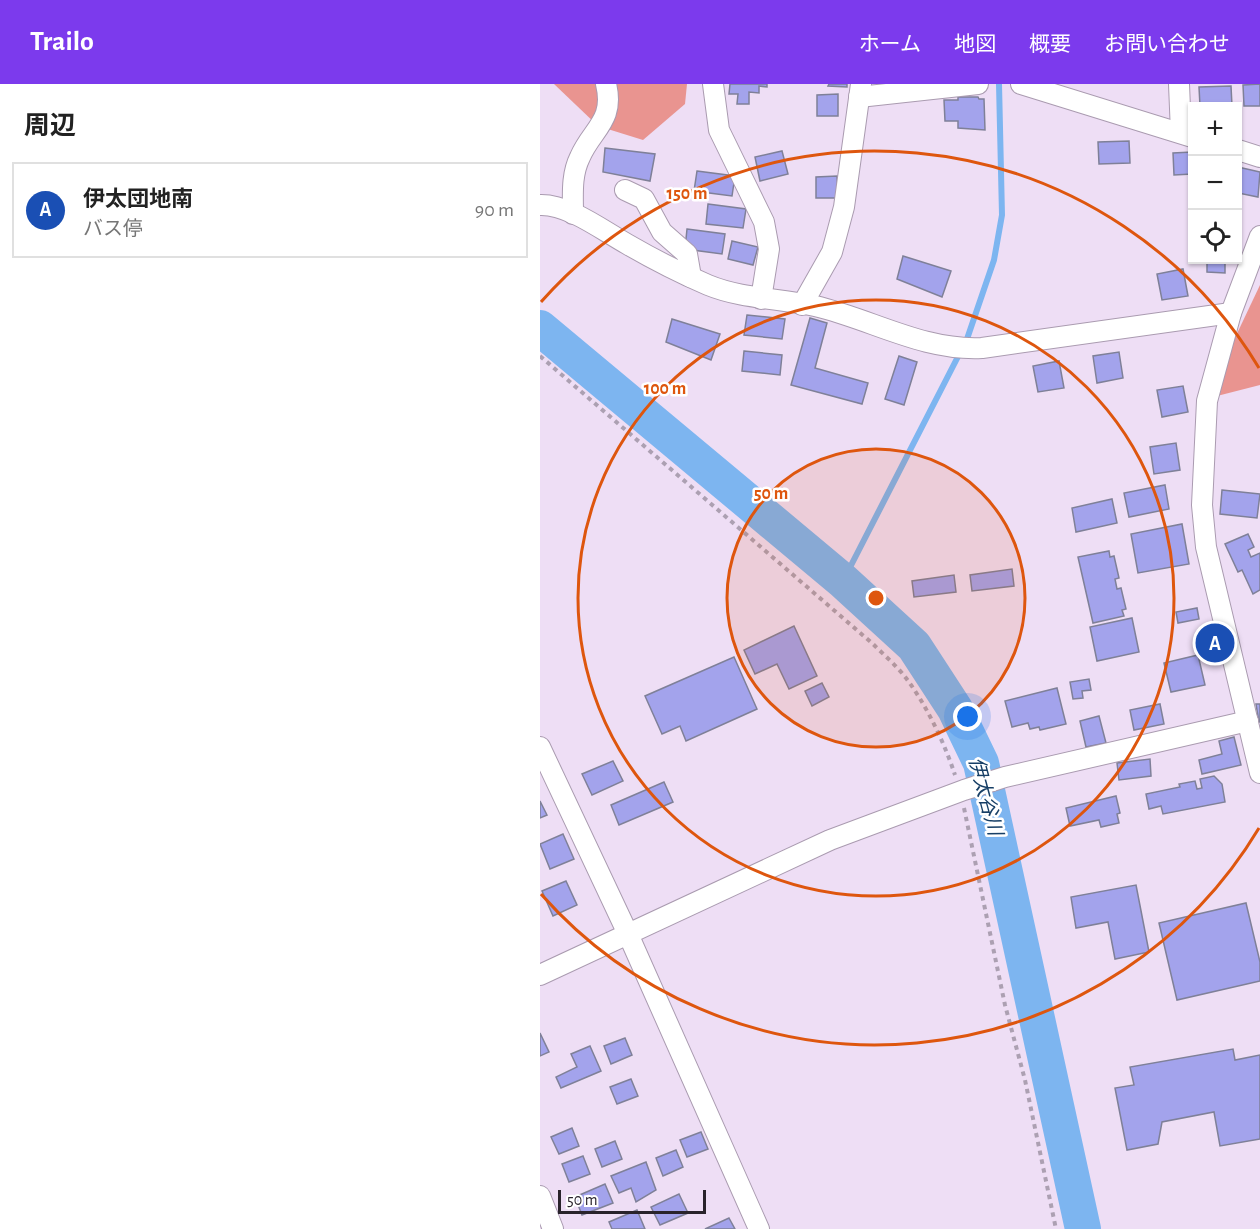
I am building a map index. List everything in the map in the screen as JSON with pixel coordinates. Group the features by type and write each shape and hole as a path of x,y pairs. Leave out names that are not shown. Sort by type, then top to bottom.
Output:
{"street":[{"path":"573,214 573,179 580,155 607,116 606,84"},
{"path":"713,84 719,130 764,222 769,249 761,299"},
{"path":"802,304 832,252 844,207 860,90 978,84"},
{"path":"1021,84 1187,135 1179,84"},
{"path":"1242,151 1260,157"},
{"path":"625,190 644,199 662,232 687,254 691,277"},
{"path":"540,206 566,210 659,262 709,286 761,299 815,306 915,339 960,348 1231,313"},
{"path":"1260,236 1231,313 1207,401 1202,505 1206,547 1260,773"},
{"path":"540,975 830,840 963,791 1005,777 1248,721"},
{"path":"540,747 627,934 759,1229"},
{"path":"540,1196 552,1229"}],"path":[{"path":"540,356 873,644 906,678 927,712 948,753 963,791 1005,1005 1025,1080 1056,1229"}],"shaded area":[{"path":"554,84 687,84 685,104 643,140 598,126"},
{"path":"1260,285 1260,385 1217,396 1224,361"}],"building":[{"path":"730,84 767,84 767,87 759,86 759,93 749,92 749,104 737,104 738,94 729,94"},
{"path":"829,84 847,84 847,87 828,86"},
{"path":"1260,84 1260,106 1244,106 1243,85"},
{"path":"1231,86 1232,102 1200,102 1199,87"},
{"path":"838,94 838,116 817,116 817,95"},
{"path":"958,97 984,99 985,130 958,128 958,121 945,121 944,100 958,100"},
{"path":"1129,141 1130,163 1099,164 1098,142"},
{"path":"605,148 655,154 650,181 603,172"},
{"path":"782,151 788,174 760,181 755,157"},
{"path":"1188,152 1188,174 1174,175 1173,153"},
{"path":"1242,168 1260,172 1258,197 1242,194"},
{"path":"697,171 735,176 732,196 694,191"},
{"path":"837,176 838,198 816,198 816,177"},
{"path":"708,204 746,209 743,228 706,224"},
{"path":"687,229 725,234 722,254 685,249"},
{"path":"732,241 758,247 753,265 728,259"},
{"path":"903,256 951,271 942,297 897,279"},
{"path":"1207,264 1225,264 1225,273 1207,272"},
{"path":"1183,269 1188,296 1162,300 1157,274"},
{"path":"747,315 785,319 782,339 744,335"},
{"path":"810,318 827,323 815,368 868,383 862,404 791,385"},
{"path":"672,319 720,334 711,360 666,342"},
{"path":"744,351 782,355 780,375 742,371"},
{"path":"1119,352 1123,378 1097,383 1093,356"},
{"path":"899,356 917,362 904,405 885,399"},
{"path":"1059,361 1064,388 1038,392 1033,366"},
{"path":"1183,386 1188,412 1162,417 1157,390"},
{"path":"1176,443 1180,470 1154,474 1150,447"},
{"path":"1165,485 1169,509 1129,517 1124,493"},
{"path":"1222,490 1260,494 1257,518 1220,514"},
{"path":"1112,499 1117,523 1076,532 1072,508"},
{"path":"1182,524 1189,564 1138,573 1131,534"},
{"path":"1248,534 1254,547 1248,550 1251,557 1260,553 1260,590 1253,594 1242,570 1238,572 1225,544"},
{"path":"1109,551 1110,557 1114,556 1119,578 1115,579 1117,589 1121,588 1126,609 1122,610 1124,616 1093,623 1078,557"},
{"path":"1012,569 1014,586 972,591 970,575"},
{"path":"954,575 956,592 914,597 912,581"},
{"path":"1197,608 1199,619 1178,623 1176,612"},
{"path":"1132,618 1139,652 1097,661 1090,627"},
{"path":"794,626 817,676 789,689 777,664 755,674 744,650"},
{"path":"1198,655 1205,685 1171,692 1164,663"},
{"path":"734,657 757,709 686,741 680,726 662,734 645,696"},
{"path":"1089,679 1091,690 1082,691 1083,698 1073,699 1070,682"},
{"path":"822,683 829,697 812,706 805,691"},
{"path":"1057,688 1066,724 1040,730 1039,727 1030,729 1028,723 1012,727 1005,701"},
{"path":"1160,704 1164,724 1134,730 1130,710"},
{"path":"1256,704 1260,704 1260,722 1259,722"},
{"path":"1099,716 1106,743 1086,747 1080,721"},
{"path":"1234,737 1241,765 1202,774 1199,760 1222,754 1219,741"},
{"path":"1150,759 1151,776 1119,780 1117,763"},
{"path":"613,761 623,781 592,795 582,774"},
{"path":"1214,776 1222,784 1225,802 1163,814 1161,806 1149,809 1146,794 1180,787 1179,784 1195,781 1197,789 1202,788 1200,779"},
{"path":"664,782 673,802 619,825 611,805"},
{"path":"1116,796 1120,813 1117,814 1119,823 1101,827 1099,820 1070,826 1066,808"},
{"path":"540,801 547,815 540,818"},
{"path":"563,834 574,859 550,869 540,844"},
{"path":"566,881 577,905 553,916 542,891"},
{"path":"1136,885 1149,952 1115,959 1108,922 1076,928 1071,897"},
{"path":"1246,903 1260,962 1260,981 1177,1000 1159,923"},
{"path":"540,1033 549,1052 540,1056"},
{"path":"625,1038 632,1055 611,1064 604,1046"},
{"path":"590,1046 601,1071 561,1088 556,1077 577,1067 571,1054"},
{"path":"1233,1049 1235,1060 1260,1055 1260,1139 1220,1146 1214,1112 1162,1122 1158,1144 1127,1150 1115,1088 1134,1085 1130,1067"},
{"path":"631,1079 638,1096 617,1104 610,1087"},
{"path":"572,1128 579,1146 559,1154 551,1137"},
{"path":"701,1132 708,1149 687,1157 680,1140"},
{"path":"615,1141 622,1159 602,1167 595,1149"},
{"path":"676,1150 683,1167 663,1176 656,1158"},
{"path":"583,1156 590,1174 569,1182 562,1164"},
{"path":"646,1162 656,1190 636,1202 631,1188 619,1193 611,1176"},
{"path":"605,1184 613,1203 582,1215 575,1197"},
{"path":"679,1194 688,1213 660,1225 651,1207"},
{"path":"637,1210 645,1229 612,1229 609,1222"},
{"path":"729,1218 735,1229 705,1229"}],"waterway":[{"path":"843,581 967,339 994,260 1002,215 999,84"},
{"name":"伊太谷川","path":"540,328 843,581 914,646 955,709 981,763 1083,1229"}],"place":[{"name":"伊太団地南","path":"1215,643"}]}
